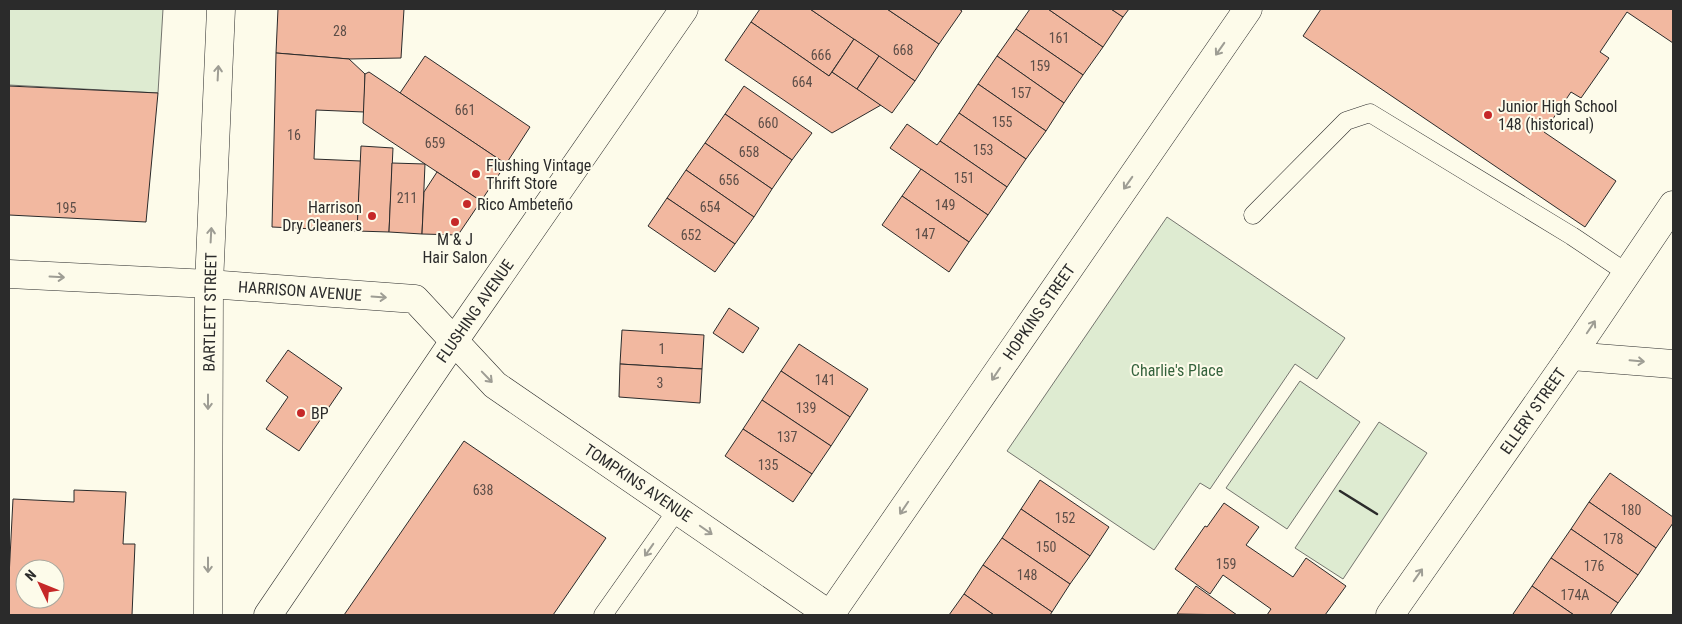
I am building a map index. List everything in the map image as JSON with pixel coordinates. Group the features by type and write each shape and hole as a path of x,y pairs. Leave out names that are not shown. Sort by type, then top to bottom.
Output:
{"street":[{"name":"BARTLETT STREET","path":"208,615 209,284 221,9"},
{"name":"FLUSHING AVENUE","path":"268,615 454,341 684,9"},
{"name":"HOPKINS STREET","path":"830,615 1248,9"},
{"name":"ELLERY STREET","path":"1390,615 1571,356 1673,205"},
{"name":"HARRISON AVENUE","path":"9,274 209,284 415,299 454,341"},
{"name":"TOMPKINS AVENUE","path":"454,341 495,385 830,615"},
{"path":"1571,356 1673,364"}],"lane":[{"path":"1253,215 1346,121 1370,113 1572,236 1627,273"},
{"path":"603,615 677,510"}],"green space":[{"path":"9,9 163,9 158,93 9,85"},
{"name":"Charlie's Place","path":"1167,217 1345,338 1317,379 1295,364 1210,489 1200,483 1154,550 1007,451"},
{"path":"1300,381 1360,422 1287,529 1226,488"},
{"path":"1379,422 1427,453 1343,579 1295,548"}],"building":[{"path":"278,9 404,9 401,58 349,59 276,53"},
{"path":"760,9 810,9 854,39 829,76 751,22"},
{"path":"810,9 887,9 939,44 915,81"},
{"path":"887,9 959,9 962,11 939,44"},
{"path":"1030,9 1048,9 1103,47 1083,75 1016,29"},
{"path":"1048,9 1111,9 1123,17 1103,47"},
{"path":"1111,9 1129,9 1123,17"},
{"name":"Junior High School 148 (historical)","path":"1321,9 1673,9 1673,43 1627,12 1600,52 1609,58 1581,98 1571,92 1544,132 1616,181 1585,227 1303,36"},
{"path":"751,22 829,76 832,72 881,105 832,133 725,60"},
{"path":"1016,29 1083,75 1064,103 997,56"},
{"path":"854,39 879,56 857,89 832,72"},
{"path":"276,53 349,59 365,74 364,112 316,110 314,159 361,161 357,231 272,227"},
{"path":"425,56 530,127 506,164 400,93"},
{"path":"879,56 915,81 892,113 857,89"},
{"path":"997,56 1064,103 1046,131 978,84"},
{"path":"369,72 506,164 481,201 363,123 365,74"},
{"path":"978,84 1046,131 1026,159 959,113"},
{"path":"9,86 158,93 146,222 9,215"},
{"path":"744,86 812,133 792,160 725,114"},
{"path":"959,113 1026,159 1007,187 940,141"},
{"path":"725,114 792,160 772,189 705,143"},
{"path":"907,124 937,145 940,141 1007,187 988,215 890,148"},
{"path":"705,143 772,189 754,217 686,170"},
{"path":"361,146 393,148 389,232 357,231"},
{"path":"392,163 425,164 422,234 389,232"},
{"path":"921,169 988,215 969,242 902,196"},
{"path":"686,170 754,217 735,244 667,198"},
{"path":"437,172 481,201 458,235 422,234 424,192"},
{"path":"902,196 969,242 949,272 882,225"},
{"path":"667,198 735,244 715,272 648,226"},
{"path":"729,308 759,328 743,353 713,333"},
{"path":"622,330 704,335 702,369 620,364"},
{"path":"799,344 868,389 850,417 781,371"},
{"name":"BP","path":"288,350 342,388 299,451 266,429 288,397 266,381"},
{"path":"620,364 702,369 700,403 619,397"},
{"path":"781,371 850,417 831,446 762,400"},
{"path":"762,400 831,446 812,474 743,429"},
{"path":"743,429 812,474 793,502 725,456"},
{"path":"464,441 606,538 553,615 344,615"},
{"path":"1610,473 1673,517 1673,523 1656,548 1589,502"},
{"path":"1040,480 1109,527 1090,556 1021,509"},
{"path":"74,490 126,492 123,544 135,544 132,615 9,615 13,499 74,502"},
{"path":"1589,502 1656,548 1638,575 1571,529"},
{"path":"1224,503 1259,527 1246,545 1293,577 1306,558 1346,586 1325,615 1267,615 1271,609 1223,575 1210,594 1175,569 1205,526 1207,527"},
{"path":"1021,509 1090,556 1070,584 1002,538"},
{"path":"1571,529 1638,575 1618,603 1551,558"},
{"path":"1002,538 1070,584 1052,612 983,565"},
{"path":"1551,558 1618,603 1610,615 1574,615 1532,586"},
{"path":"983,565 1052,612 1050,615 994,615 964,594"},
{"path":"1196,586 1237,615 1177,614"},
{"path":"1532,586 1574,615 1513,614"},
{"path":"964,594 994,615 949,615"}],"wall":[{"path":"1340,491 1377,514"}],"place":[{"name":"Junior High School 148 (historical)","path":"1488,115"},
{"name":"Flushing Vintage Thrift Store","path":"476,174"},
{"name":"Rico Ambeteño","path":"467,204"},
{"name":"Harrison Dry Cleaners","path":"372,216"},
{"name":"M & J Hair Salon","path":"455,222"},
{"name":"BP","path":"301,413"}]}
